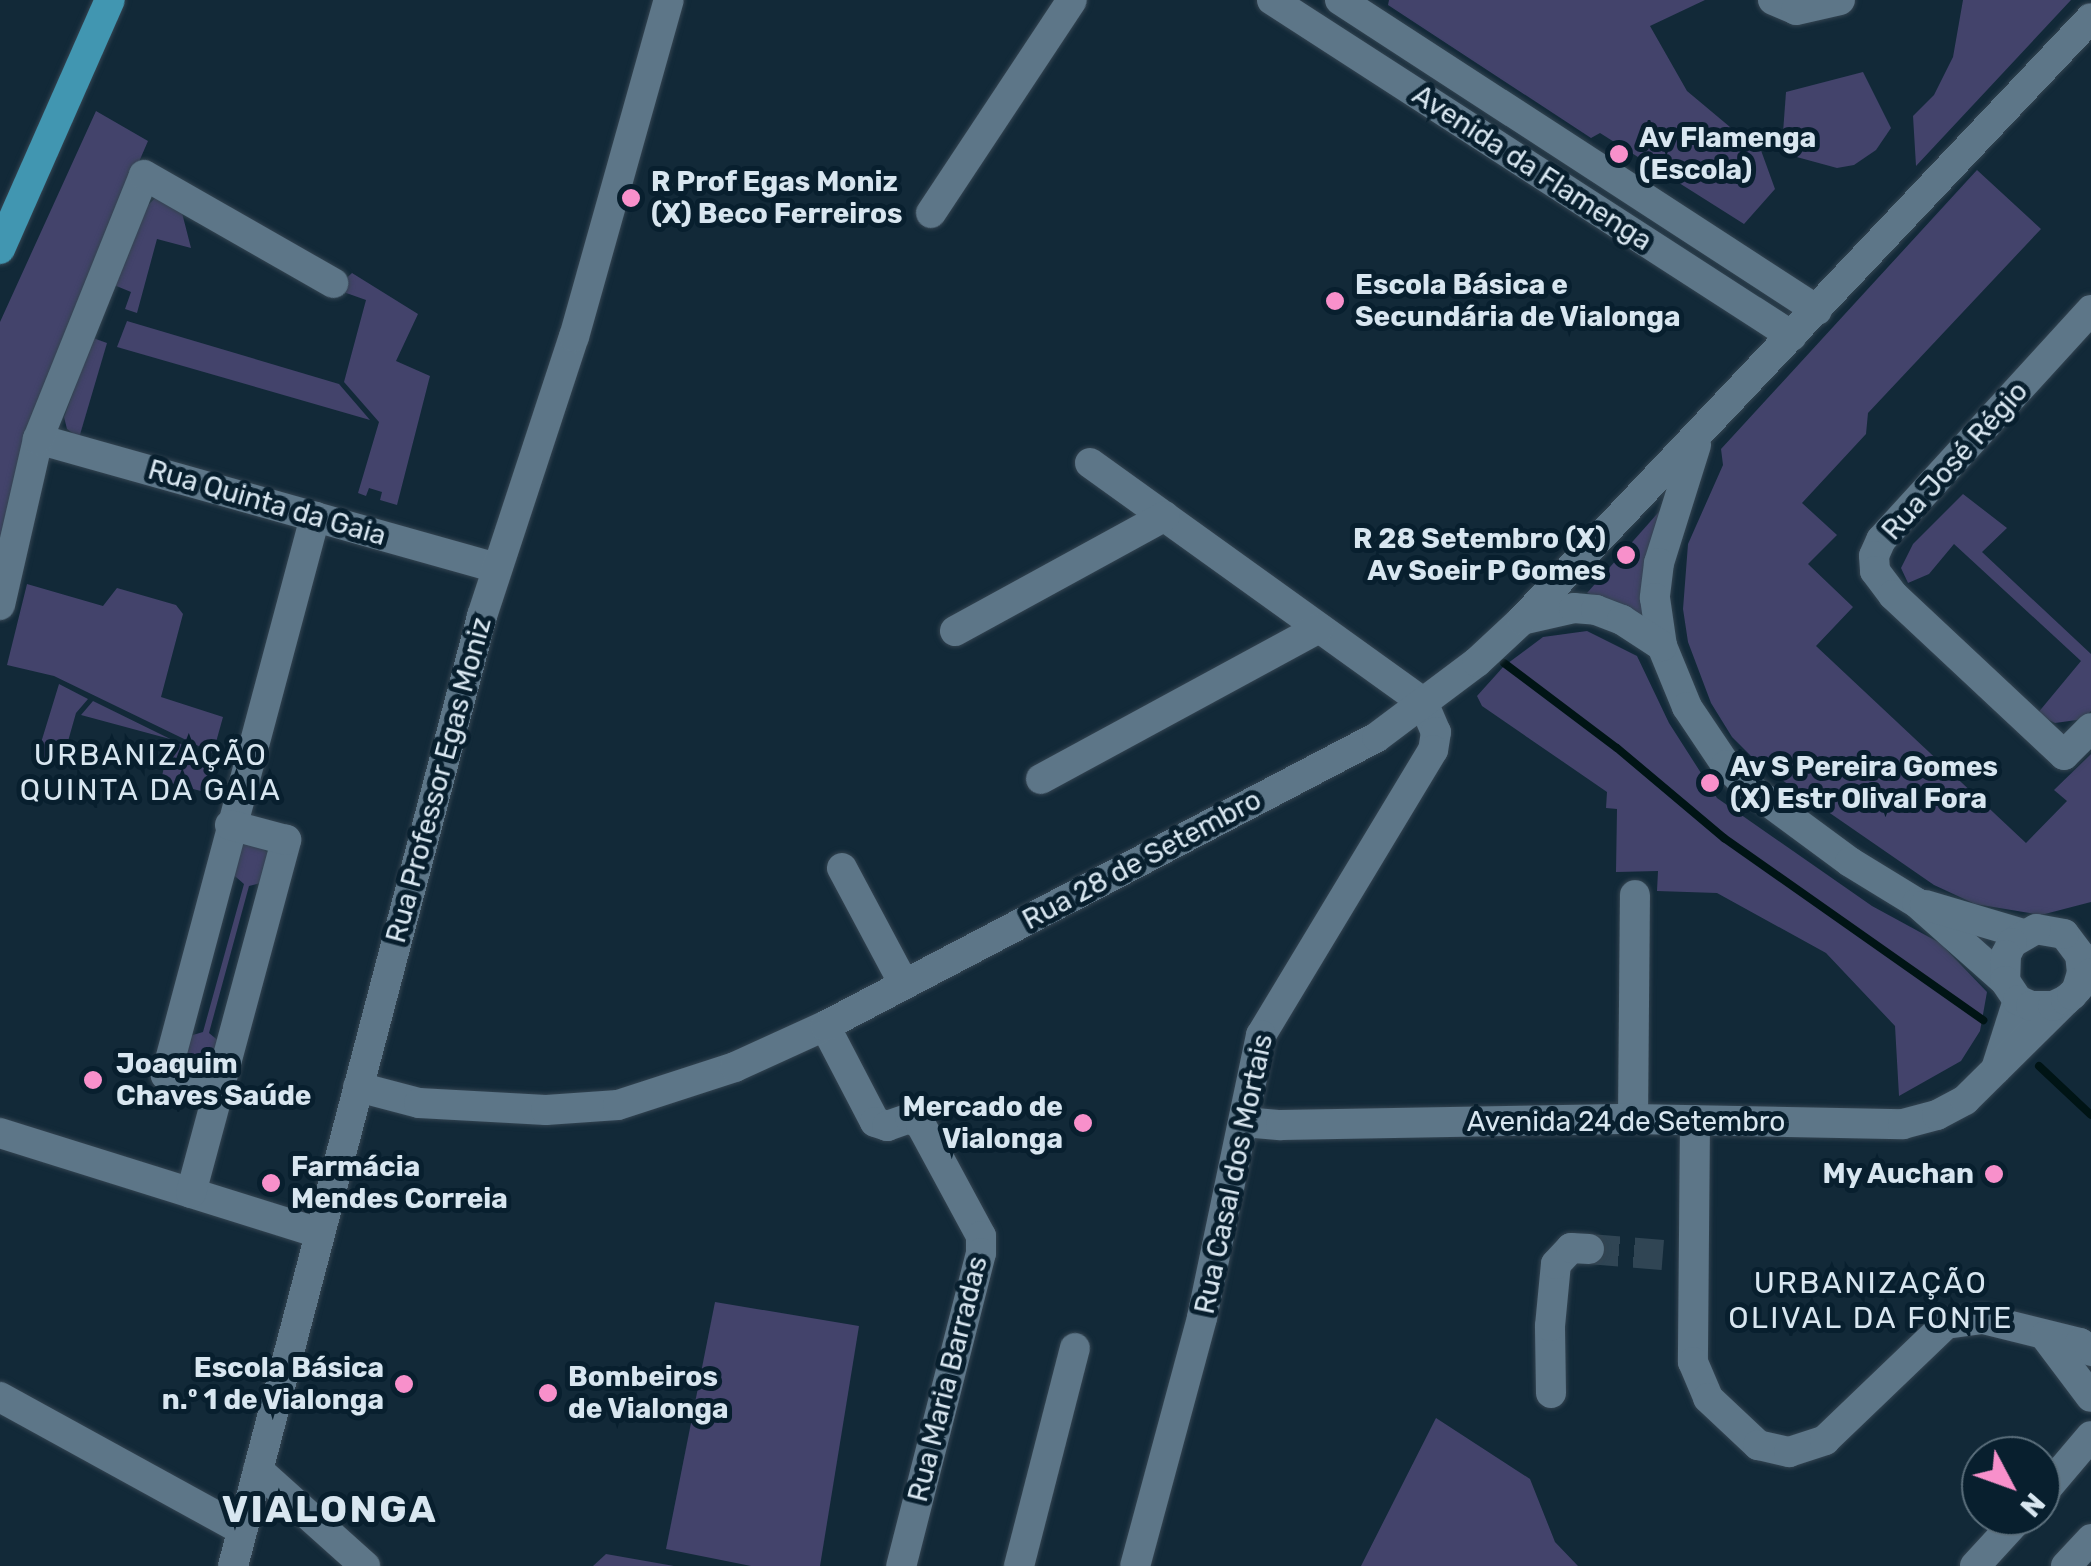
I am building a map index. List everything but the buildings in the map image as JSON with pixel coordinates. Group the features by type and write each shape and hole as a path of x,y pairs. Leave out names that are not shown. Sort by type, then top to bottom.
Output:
{"main road":[{"path":"0,249 110,0"}],"street":[{"name":"Rua Professor Egas Moniz","path":"233,1566 496,568 574,337 669,0"},
{"path":"931,213 1072,0"},
{"name":"Avenida da Flamenga","path":"1272,0 1792,336"},
{"name":"Avenida da Flamenga","path":"1340,0 1816,310"},
{"path":"1773,0 1796,10 1840,0"},
{"name":"Rua 28 de Setembro","path":"358,1088 419,1103 546,1110 618,1106 735,1067 824,1026 1377,737 1522,620 2091,18"},
{"path":"0,606 38,439 144,175 333,282"},
{"name":"Rua José Régio","path":"2091,310 1881,540 1874,556 1882,583 2064,754 2091,728"},
{"path":"1698,438 1659,563 1655,598 1662,646 1687,708 1726,766 1850,862 1917,904 2012,991 2045,1008 2078,987 2082,973 2077,927 2023,934 1917,904"},
{"name":"Rua Quinta da Gaia","path":"38,439 496,568"},
{"path":"1090,463 1424,702"},
{"path":"956,631 1165,516"},
{"path":"219,1088 166,1075 230,825 316,517"},
{"path":"1522,620 1574,608 1596,610 1622,620 1662,646"},
{"path":"1041,780 1319,628"},
{"name":"Rua Casal dos Mortais","path":"1136,1566 1202,1318 1257,1051 1269,1019 1433,750 1436,732 1424,702"},
{"path":"191,1192 286,840 230,825"},
{"path":"842,868 904,984"},
{"path":"1633,1120 1634,895"},
{"path":"1994,1074 2012,991 2006,955 2023,934"},
{"name":"Avenida 24 de Setembro","path":"1244,1122 1281,1126 1633,1120 1902,1124 1964,1100 2078,987"},
{"name":"Rua Maria Barradas","path":"824,1026 875,1122 887,1126 910,1118 922,1125 981,1236 981,1253 900,1566"},
{"path":"1695,1120 1677,1255 1693,1362 1701,1386 1746,1433 1769,1449 1802,1450 1825,1440 1946,1324 1982,1319 2080,1343 2091,1351"},
{"path":"0,1133 320,1233"},
{"path":"1551,1393 1550,1326 1556,1264 1572,1248 1589,1249"},
{"path":"2045,1336 2091,1398"},
{"path":"1020,1566 1075,1348"},
{"path":"0,1396 242,1530"},
{"path":"2061,1471 2091,1436"},
{"path":"258,1470 364,1566"},
{"path":"1975,1566 2003,1536"},
{"path":"2066,1566 2091,1538"}],"shaded area":[{"path":"1389,0 1705,0 1650,26 1687,91 1730,127 1758,142 1775,189 1744,224 1600,133 1591,138 1388,5"},
{"path":"1963,0 2071,0 1916,166 1913,116 1934,95 1953,57"},
{"path":"1863,72 1891,128 1876,150 1854,165 1837,168 1793,156 1782,146 1786,92"},
{"path":"96,111 148,141 99,254 0,573 0,322"},
{"path":"1977,170 2041,229 1868,413 1866,434 1802,503 1837,535 1808,564 1853,607 1816,646 2026,843 2067,801 2054,790 2091,754 2091,902 2041,915 1975,904 1934,885 1759,764 1732,737 1711,703 1688,642 1683,609 1688,544 1723,465 1721,449"},
{"path":"156,197 180,205 191,248 157,239 137,313 125,309 131,292 114,285 146,207"},
{"path":"352,273 418,314 396,361 430,376 397,505 380,500 382,492 369,488 366,496 358,493 379,422 344,382 366,300 335,289"},
{"path":"127,321 339,384 370,420 117,347"},
{"path":"93,338 107,343 79,438 67,429 64,417"},
{"path":"1963,494 2007,528 1982,552 2091,654 2091,711 2084,719 2055,723 2037,714 2081,661 1954,544 1929,574 1908,583 1901,568 1913,544"},
{"path":"1665,505 1645,619 1618,602 1587,593"},
{"path":"27,584 103,606 117,588 176,605 183,614 161,697 223,717 213,753 54,676 7,665"},
{"path":"1587,631 1637,656 1669,723 1717,798 1872,906 1940,943 1987,992 1980,1031 1961,1061 1899,1096 1895,1026 1826,953 1717,893 1657,891 1658,871 1616,872 1617,809 1606,808 1607,792 1482,706 1477,696 1504,666 1543,637"},
{"path":"59,684 88,699 76,713 61,766 36,759"},
{"path":"93,701 211,759 205,792 161,781 170,739 81,715"},
{"path":"244,844 257,845 270,854 268,881 249,886 209,1033 226,1047 213,1073 187,1067 181,1056 186,1037 203,1032 244,884 229,871 234,852"},
{"path":"715,1302 859,1326 820,1566 751,1566 666,1549"},
{"path":"1436,1418 1530,1479 1555,1542 1578,1566 1361,1566"},
{"path":"606,1554 674,1566 593,1566"}],"waterway":[{"path":"1504,663 1617,748 1724,838 1983,1020"},
{"path":"2039,1066 2091,1115"}],"tunnel":[{"path":"1589,1249 1663,1255"}],"place":[{"name":"Av Flamenga (Escola)","path":"1619,154"},
{"name":"R Prof Egas Moniz (X) Beco Ferreiros","path":"631,198"},
{"name":"Escola Básica e Secundária de Vialonga","path":"1335,301"},
{"name":"R 28 Setembro (X) Av Soeir P Gomes","path":"1626,555"},
{"name":"Av S Pereira Gomes (X) Estr Olival Fora","path":"1710,783"},
{"name":"Joaquim Chaves Saúde","path":"93,1080"},
{"name":"Mercado de Vialonga","path":"1083,1123"},
{"name":"My Auchan","path":"1994,1174"},
{"name":"Farmácia Mendes Correia","path":"271,1183"},
{"name":"Escola Básica n.º 1 de Vialonga","path":"404,1384"},
{"name":"Bombeiros de Vialonga","path":"548,1393"}],"district":[{"name":"URBANIZAÇÃO QUINTA DA GAIA","path":"151,772"},
{"name":"URBANIZAÇÃO OLIVAL DA FONTE","path":"1871,1300"},
{"name":"VIALONGA","path":"330,1510"}]}
